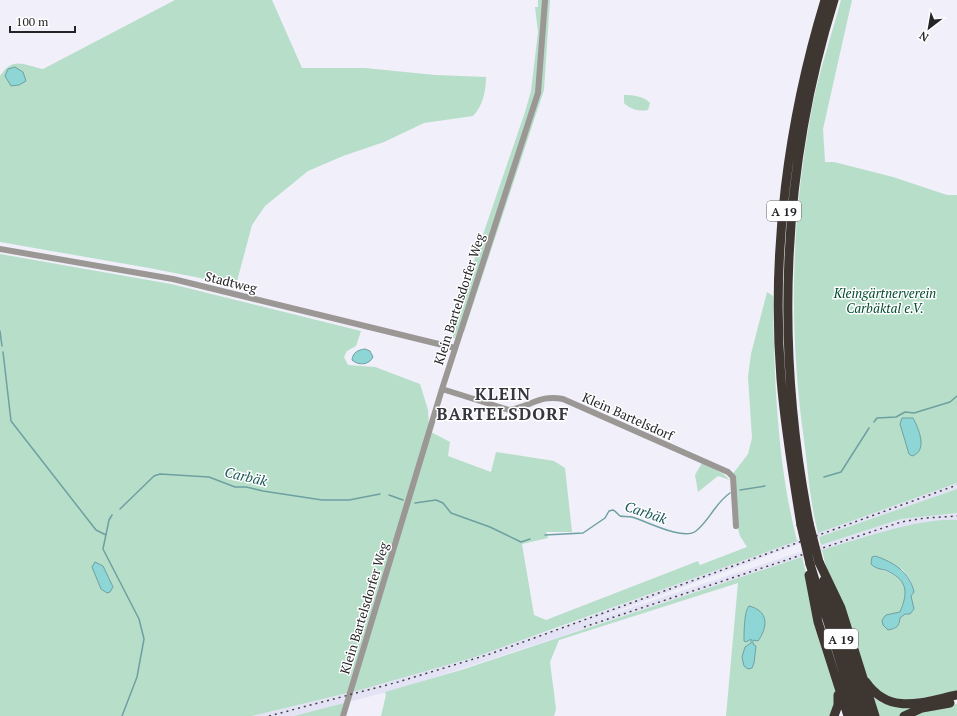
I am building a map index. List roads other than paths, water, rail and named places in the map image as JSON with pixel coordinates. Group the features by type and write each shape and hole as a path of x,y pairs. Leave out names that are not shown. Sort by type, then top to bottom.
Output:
{"highway":[{"name":"A 19","path":"825,0 810,54 796,124 785,197 780,265 781,378 786,426 805,524 814,563 857,716"},
{"name":"A 19","path":"805,524 793,418 788,351 788,259 794,192 806,112 820,50 834,0"},
{"name":"A 19","path":"814,563 866,716"},
{"path":"814,563 841,608 875,716"},
{"path":"814,563 809,573 815,610 837,685 848,716"},
{"path":"862,677 878,697 896,704 909,704 957,695"},
{"path":"834,716 838,705 837,685"},
{"path":"904,716 922,708 957,701"}],"street":[{"name":"Klein Bartelsdorfer Weg","path":"343,716 454,348 538,93 545,0"},
{"name":"Stadtweg","path":"0,249 172,279 454,348"},
{"name":"Klein Bartelsdorf","path":"442,389 509,410 518,409 546,397 563,398 728,472 733,477 736,526"}],"waterway":[{"path":"0,331 2,346"},
{"path":"3,352 11,421 96,530 106,535"},
{"name":"Carbäk","path":"874,422 877,418 896,417 905,412 914,413 950,402 957,396"},
{"name":"Carbäk","path":"824,477 841,472 869,428"},
{"name":"Carbäk","path":"120,509 154,476 160,474 209,477 235,487 246,487 322,500 349,500 380,494"},
{"name":"Carbäk","path":"740,490 765,486"},
{"name":"Carbäk","path":"545,535 583,533 605,518 609,511 613,510 620,516 632,517 682,534 690,533 701,527 720,502 730,493"},
{"name":"Carbäk","path":"389,495 403,500"},
{"name":"Carbäk","path":"415,503 436,500 443,503 451,513 490,527 521,542 530,539"},
{"name":"Carbäk","path":"112,515 109,520 103,549 139,619 144,639 137,677 122,716"}],"railway":[{"path":"269,716 398,682 490,654 957,485"},
{"path":"584,627 901,522 925,518 957,516"}],"district":[{"name":"KLEIN BARTELSDORF","path":"503,403"}],"park label":[{"name":"Kleingärtnerverein Carbäktal e.V.","path":"885,300"}]}
